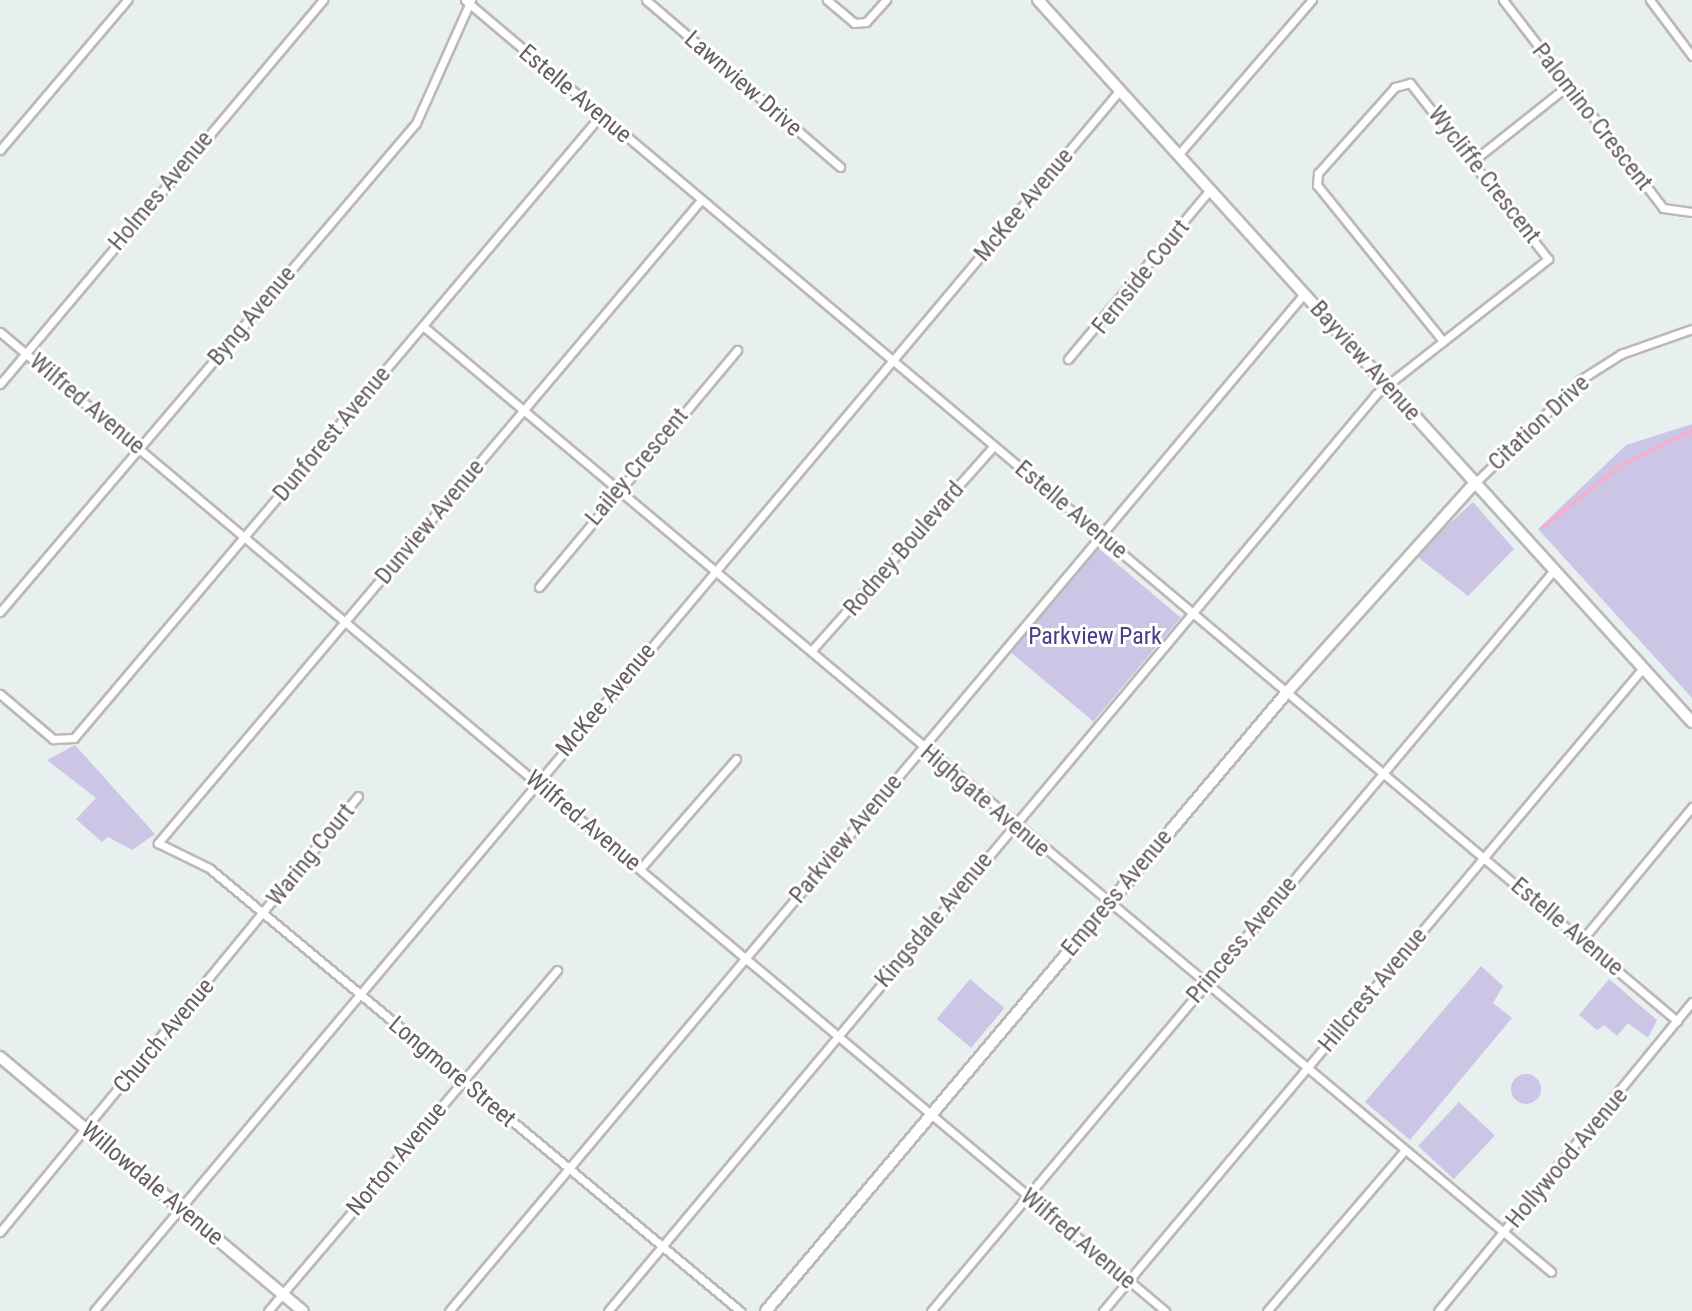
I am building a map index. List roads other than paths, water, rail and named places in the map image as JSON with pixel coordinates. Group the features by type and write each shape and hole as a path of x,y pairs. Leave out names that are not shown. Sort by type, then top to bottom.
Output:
{"street":[{"path":"0,150 127,0"},
{"name":"Holmes Avenue","path":"0,384 323,0"},
{"name":"Lawnview Drive","path":"646,0 840,167"},
{"path":"827,0 854,23 866,22 886,0"},
{"name":"Bayview Avenue","path":"1038,0 1692,722"},
{"path":"1178,155 1312,0"},
{"name":"Palomino Crescent","path":"1503,0 1566,87 1663,208 1692,212"},
{"path":"1650,0 1692,56"},
{"name":"Estelle Avenue","path":"469,1 600,116 1289,690 1382,773 1677,1021"},
{"name":"Byng Avenue","path":"0,612 416,123 469,1"},
{"name":"Wycliffe Crescent","path":"1386,384 1443,341 1548,259 1410,83 1395,87 1318,173 1317,185 1443,341"},
{"path":"1473,161 1566,87"},
{"name":"McKee Avenue","path":"94,1311 1120,90"},
{"name":"Dunforest Avenue","path":"0,694 58,741 74,738 600,116"},
{"name":"Fernside Court","path":"1068,359 1210,190"},
{"name":"Dunview Avenue","path":"158,843 701,200"},
{"name":"Parkview Avenue","path":"449,1311 1304,294"},
{"name":"Highgate Avenue","path":"423,326 714,572 812,650 922,748 1107,904 1551,1272"},
{"name":"Citation Drive","path":"1475,483 1580,380 1621,354 1692,329"},
{"name":"Wilfred Avenue","path":"0,332 348,621 1165,1311"},
{"name":"Lailey Crescent","path":"539,587 617,489 737,350"},
{"name":"Kingsdale Avenue","path":"608,1311 1386,384"},
{"name":"Rodney Boulevard","path":"812,650 994,446"},
{"name":"Empress Avenue","path":"766,1311 1289,690 1475,483"},
{"name":"Princess Avenue","path":"931,1311 1554,570"},
{"name":"Hillcrest Avenue","path":"1103,1311 1643,668"},
{"path":"640,869 736,759"},
{"name":"Waring Court","path":"264,913 358,796"},
{"path":"1582,940 1692,807"},
{"name":"Longmore Street","path":"158,843 209,868 567,1170 740,1311"},
{"name":"Church Avenue","path":"0,1232 264,913"},
{"name":"Norton Avenue","path":"268,1311 557,970"},
{"name":"Hollywood Avenue","path":"1438,1311 1692,1002"},
{"name":"Willowdale Avenue","path":"0,1057 303,1311"},
{"path":"1267,1311 1405,1150"}],"waterway":[{"path":"1543,526 1622,464 1692,430"}],"park label":[{"name":"Parkview Park","path":"1095,637"}]}
